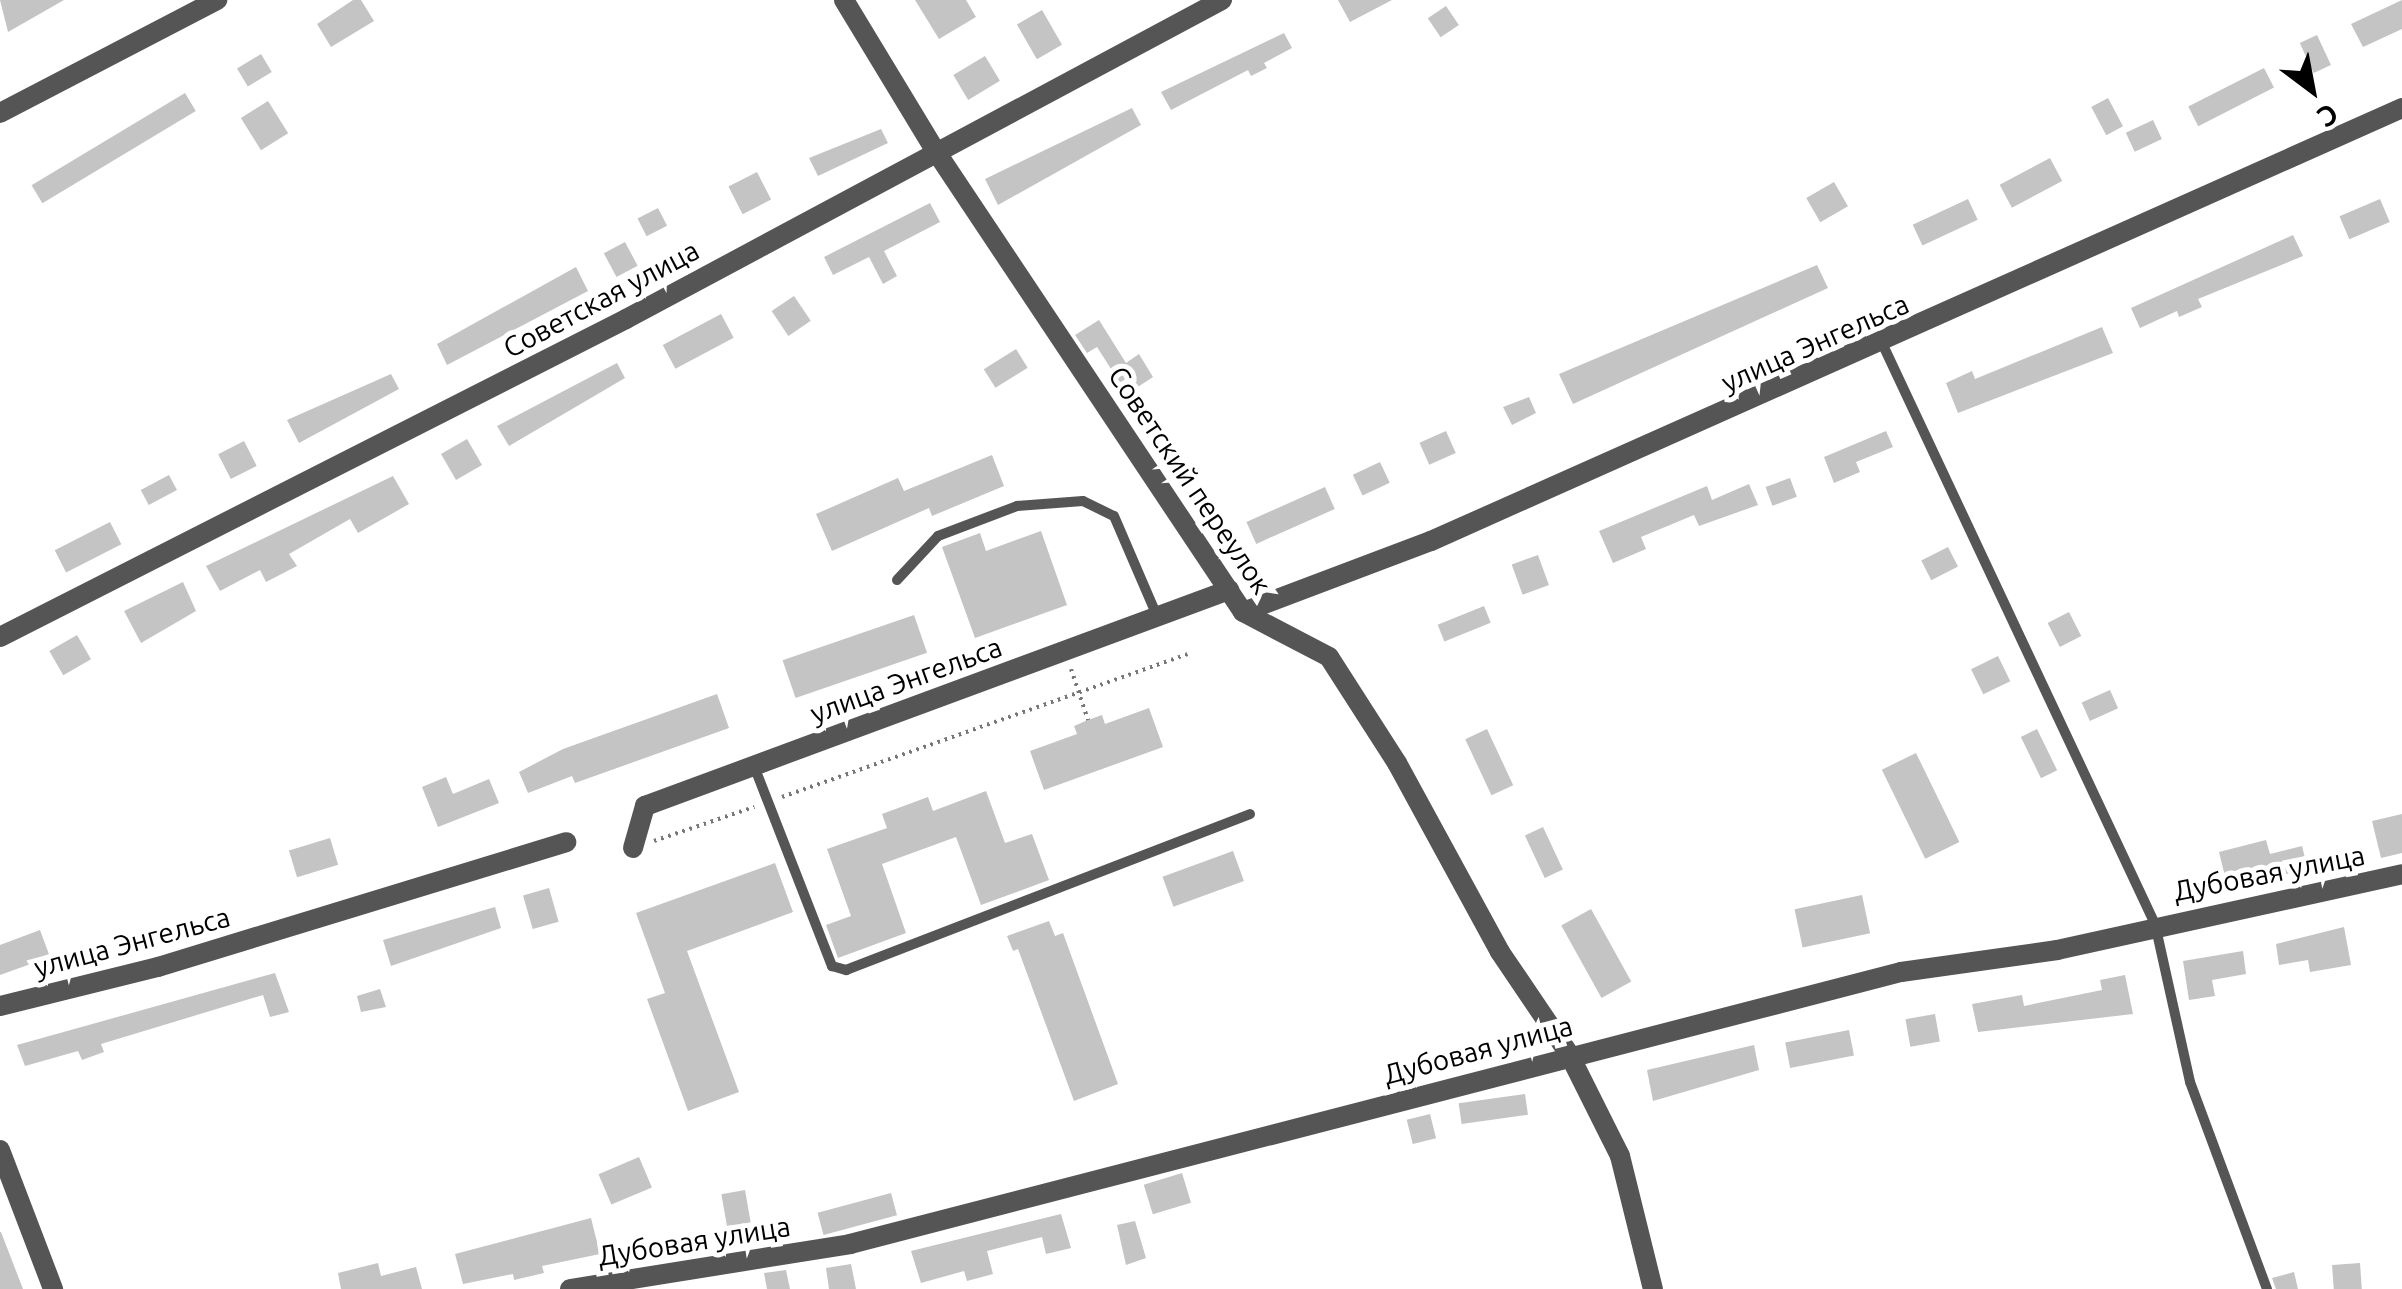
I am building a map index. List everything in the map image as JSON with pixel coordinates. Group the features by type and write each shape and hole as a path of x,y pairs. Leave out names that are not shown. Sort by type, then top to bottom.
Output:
{"street":[{"path":"0,113 216,0"},
{"name":"Советский переулок","path":"844,0 935,150 1243,612 1329,657 1397,763 1500,952 1570,1054 1620,1156 1653,1289"},
{"name":"Советская улица","path":"0,637 626,320 935,150 1222,0"},
{"name":"улица Энгельса","path":"1243,612 1432,541 2402,108"},
{"name":"улица Энгельса","path":"633,848 645,806 1228,590"},
{"name":"улица Энгельса","path":"0,1006 158,967 566,842"},
{"name":"Дубовая улица","path":"570,1289 850,1244 1570,1054 1901,972 2057,950 2155,924 2402,874"},
{"path":"0,1150 53,1289"}],"lane":[{"path":"1882,343 2155,924 2190,1082 2267,1289"},
{"path":"897,580 938,536 1017,506 1082,501 1114,516 1158,616"},
{"path":"754,766 832,966 846,970 1250,814"}],"path":[{"path":"1064,651 1088,720"},
{"path":"633,848 1188,654"}],"building":[{"path":"0,0 64,0 8,32"},
{"path":"353,0 361,0 374,21 331,47 317,24"},
{"path":"915,0 966,0 976,17 939,39"},
{"path":"1338,0 1392,0 1350,22"},
{"path":"2402,0 2402,29 2363,47 2351,24"},
{"path":"1446,6 1459,25 1441,37 1428,18"},
{"path":"1042,10 1062,45 1037,59 1017,24"},
{"path":"1284,33 1292,48 1264,63 1267,68 1251,76 1248,70 1171,110 1161,92"},
{"path":"2317,35 2331,65 2314,73 2300,43"},
{"path":"261,54 272,72 248,86 237,68"},
{"path":"985,56 1000,81 968,100 953,75"},
{"path":"2264,68 2274,88 2198,126 2188,107"},
{"path":"185,93 196,111 42,203 32,185"},
{"path":"2108,98 2123,126 2106,135 2091,107"},
{"path":"268,101 288,133 261,150 241,118"},
{"path":"1132,108 1141,125 998,205 985,179"},
{"path":"2153,120 2162,139 2135,152 2126,133"},
{"path":"881,129 888,143 818,176 809,158"},
{"path":"2050,158 2062,181 2012,208 2000,185"},
{"path":"757,172 771,200 743,214 728,187"},
{"path":"1834,182 1848,206 1820,222 1806,198"},
{"path":"1968,199 1978,220 1922,246 1913,225"},
{"path":"2380,199 2390,222 2349,239 2339,216"},
{"path":"930,203 940,222 884,251 897,276 883,284 869,257 833,275 824,257"},
{"path":"658,208 667,226 647,236 638,218"},
{"path":"2293,235 2303,256 2198,299 2202,307 2179,317 2177,311 2140,328 2131,308"},
{"path":"625,242 638,266 616,277 604,253"},
{"path":"1817,265 1828,288 1573,404 1559,374"},
{"path":"576,267 588,291 447,365 437,344"},
{"path":"794,296 811,321 788,336 772,311"},
{"path":"721,314 734,338 675,369 663,345"},
{"path":"1099,320 1126,363 1139,354 1153,377 1127,394 1097,347 1087,353 1075,335"},
{"path":"2102,327 2113,353 1958,413 1946,383 1972,371 1975,379"},
{"path":"1016,349 1028,368 995,388 984,369"},
{"path":"617,363 625,378 509,446 497,426"},
{"path":"391,374 399,389 299,443 287,420"},
{"path":"1529,397 1536,413 1512,425 1503,407"},
{"path":"1446,431 1456,453 1429,465 1420,443"},
{"path":"1886,431 1893,447 1856,462 1860,472 1834,483 1824,457"},
{"path":"467,439 482,465 456,480 441,454"},
{"path":"244,441 257,466 231,479 218,454"},
{"path":"992,455 1004,486 932,516 929,508 832,551 816,514 898,478 904,491"},
{"path":"1380,462 1390,483 1363,496 1353,475"},
{"path":"169,475 177,490 149,505 141,490"},
{"path":"393,476 409,504 358,533 350,519 289,554 297,566 266,582 260,570 220,591 206,566"},
{"path":"1790,478 1797,497 1772,506 1766,487"},
{"path":"1749,484 1758,505 1699,526 1694,515 1641,537 1646,549 1613,563 1599,531 1707,486 1712,500"},
{"path":"1325,487 1335,509 1256,544 1246,522"},
{"path":"110,522 121,544 66,572 55,550"},
{"path":"1041,531 1067,605 975,638 942,547 980,533 986,551"},
{"path":"1948,547 1958,567 1931,580 1921,561"},
{"path":"1538,555 1549,585 1523,595 1512,565"},
{"path":"183,582 196,611 141,643 124,611"},
{"path":"1484,606 1491,623 1444,641 1438,625"},
{"path":"2069,612 2081,636 2060,647 2048,623"},
{"path":"914,615 927,653 796,698 783,660"},
{"path":"77,635 91,659 63,675 49,651"},
{"path":"1998,656 2010,681 1983,694 1971,669"},
{"path":"2110,690 2118,708 2090,721 2082,703"},
{"path":"717,694 729,728 575,783 572,776 528,793 519,772 563,749"},
{"path":"1149,708 1163,747 1044,790 1030,751 1077,734 1074,726 1088,720 1102,715 1105,724"},
{"path":"1487,729 1513,785 1491,795 1465,739"},
{"path":"2037,729 2057,770 2041,778 2021,737"},
{"path":"1916,753 1959,842 1925,859 1882,770"},
{"path":"446,777 453,794 489,779 499,803 438,827 422,787"},
{"path":"986,791 1005,843 1032,834 1049,880 981,905 956,837 882,864 906,933 838,958 826,925 851,916 827,849 887,828 882,814 928,797 933,811"},
{"path":"2402,814 2402,853 2381,858 2372,821"},
{"path":"1543,827 1563,870 1545,878 1525,835"},
{"path":"330,838 338,865 297,877 289,851"},
{"path":"2266,840 2270,854 2302,846 2308,870 2227,885 2219,852"},
{"path":"1233,851 1244,881 1173,907 1163,877"},
{"path":"775,863 793,912 687,951 739,1092 688,1111 647,999 665,993 636,913"},
{"path":"549,888 559,922 533,929 523,895"},
{"path":"1862,895 1870,933 1803,947 1795,909"},
{"path":"495,907 501,928 391,966 383,940"},
{"path":"1591,909 1631,982 1602,998 1561,925"},
{"path":"1049,921 1055,936 1063,933 1118,1084 1074,1101 1018,949 1013,951 1007,936"},
{"path":"2344,927 2351,965 2310,972 2308,960 2279,965 2276,944"},
{"path":"40,930 50,957 0,975 0,945"},
{"path":"2243,951 2246,974 2212,980 2215,996 2189,1000 2183,961"},
{"path":"275,973 289,1012 270,1017 263,995 101,1044 104,1052 82,1060 78,1051 25,1066 17,1045"},
{"path":"2125,975 2133,1014 1978,1032 1972,1004 2022,995 2024,1006 2102,990 2100,980"},
{"path":"380,989 386,1007 361,1012 357,996"},
{"path":"1935,1014 1940,1042 1910,1047 1905,1019"},
{"path":"1849,1030 1854,1056 1790,1068 1785,1042"},
{"path":"1754,1045 1759,1070 1653,1101 1647,1070"},
{"path":"1525,1094 1528,1115 1462,1124 1459,1103"},
{"path":"1430,1114 1436,1138 1413,1144 1407,1120"},
{"path":"639,1157 652,1187 611,1205 598,1174"},
{"path":"1182,1173 1191,1203 1153,1214 1144,1185"},
{"path":"745,1190 752,1229 728,1234 721,1194"},
{"path":"891,1193 897,1215 824,1235 818,1213"},
{"path":"1061,1214 1071,1248 1046,1254 1042,1237 987,1251 993,1274 967,1281 964,1271 921,1283 911,1251"},
{"path":"591,1218 600,1254 542,1266 544,1273 514,1280 513,1274 463,1284 455,1254"},
{"path":"1135,1221 1146,1258 1126,1265 1117,1225"},
{"path":"1,1232 23,1289 0,1289"},
{"path":"378,1263 381,1276 416,1267 422,1289 341,1289 338,1273"},
{"path":"2360,1263 2362,1289 2334,1289 2332,1265"},
{"path":"851,1264 856,1289 829,1289 826,1268"},
{"path":"786,1270 790,1289 767,1289 764,1273"},
{"path":"2294,1272 2298,1289 2276,1289 2272,1278"}]}
